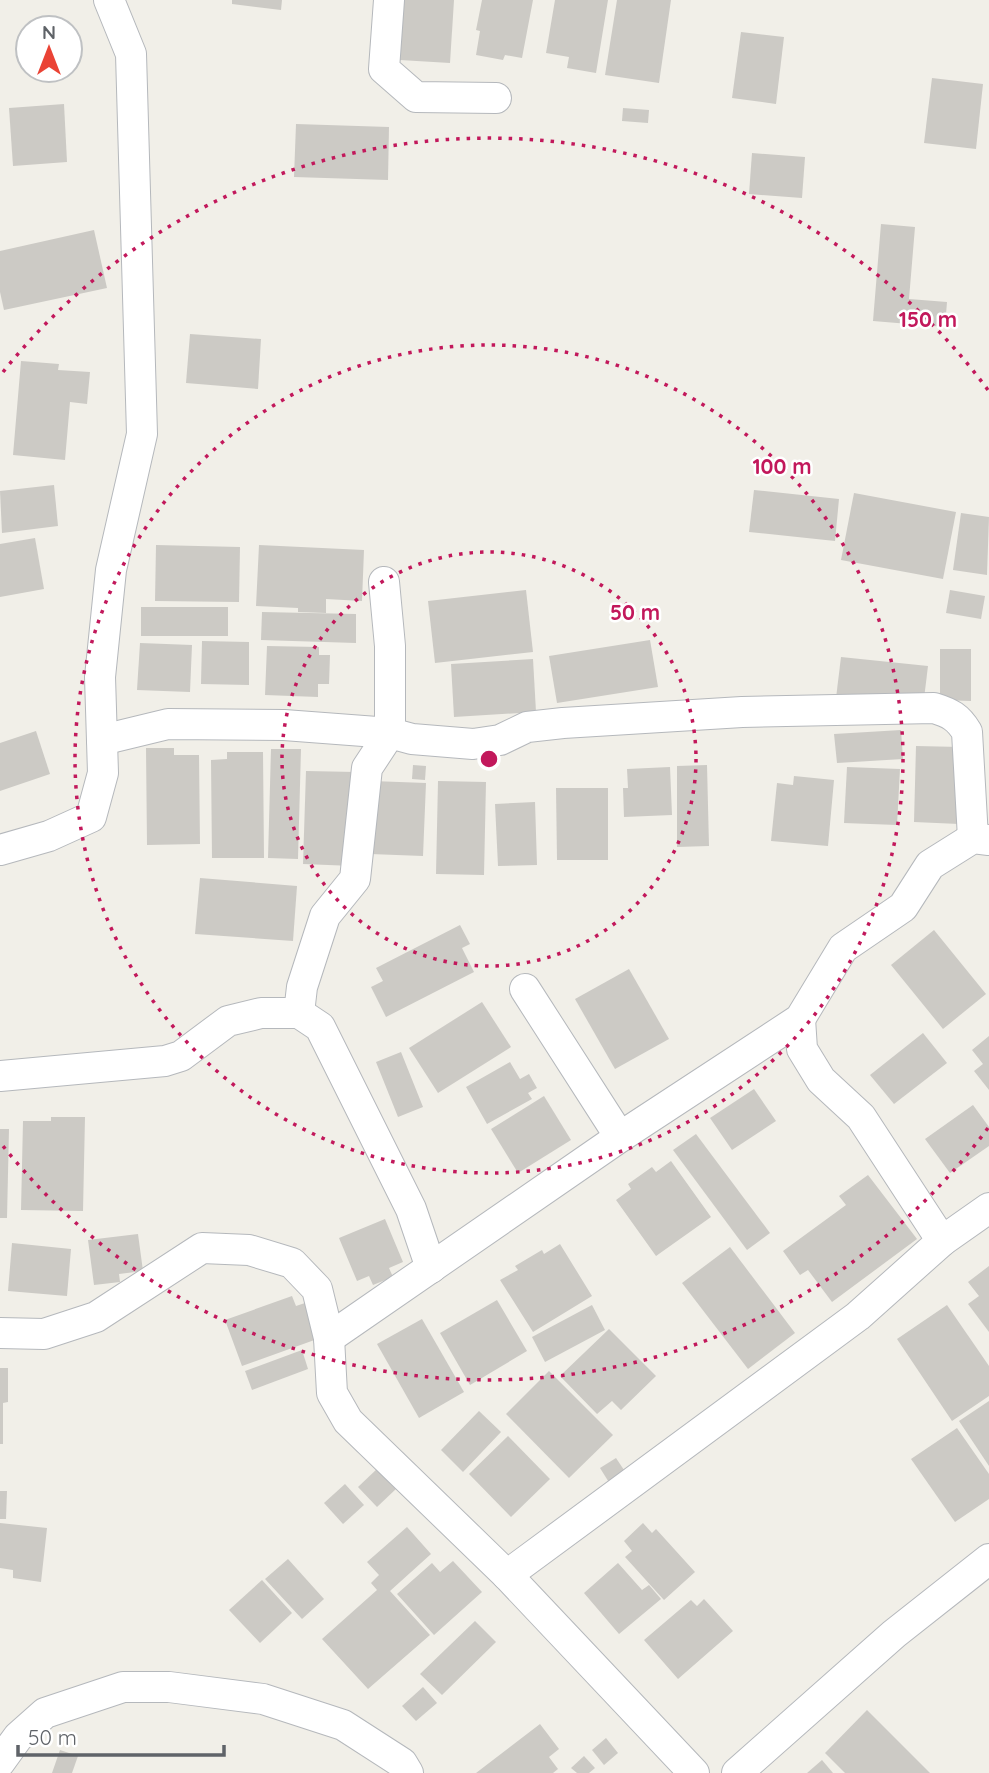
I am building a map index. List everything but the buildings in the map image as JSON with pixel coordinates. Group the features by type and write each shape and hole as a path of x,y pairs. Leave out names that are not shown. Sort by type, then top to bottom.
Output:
{"street":[{"path":"0,849 49,836 91,817 103,773 100,677 111,570 142,434 131,54 109,0"},
{"path":"389,0 384,69 416,97 496,98"},
{"path":"299,1013 302,987 325,916 355,879 367,768 390,733 390,646 384,582"},
{"path":"102,740 169,724 284,725 390,733 412,739 473,744 500,740 527,727 563,723 742,712 934,708 951,714 961,722 967,732 981,839 930,866 903,907 843,948 800,1019 620,1137 330,1338"},
{"path":"525,989 620,1137"},
{"path":"0,1076 165,1061 181,1056 228,1021 261,1013 299,1013 320,1027 411,1209 431,1268"},
{"path":"800,1019 802,1049 821,1080 861,1117 942,1241"},
{"path":"507,1575 858,1316 942,1241 989,1208"},
{"path":"0,1333 44,1334 96,1317 202,1248 249,1250 292,1263 317,1289 330,1338 332,1393 348,1421 507,1575 694,1773"},
{"path":"737,1773 894,1634 989,1559"},
{"path":"0,1762 18,1737 45,1713 123,1687 169,1688 263,1699 343,1725 402,1763 408,1773"}]}
